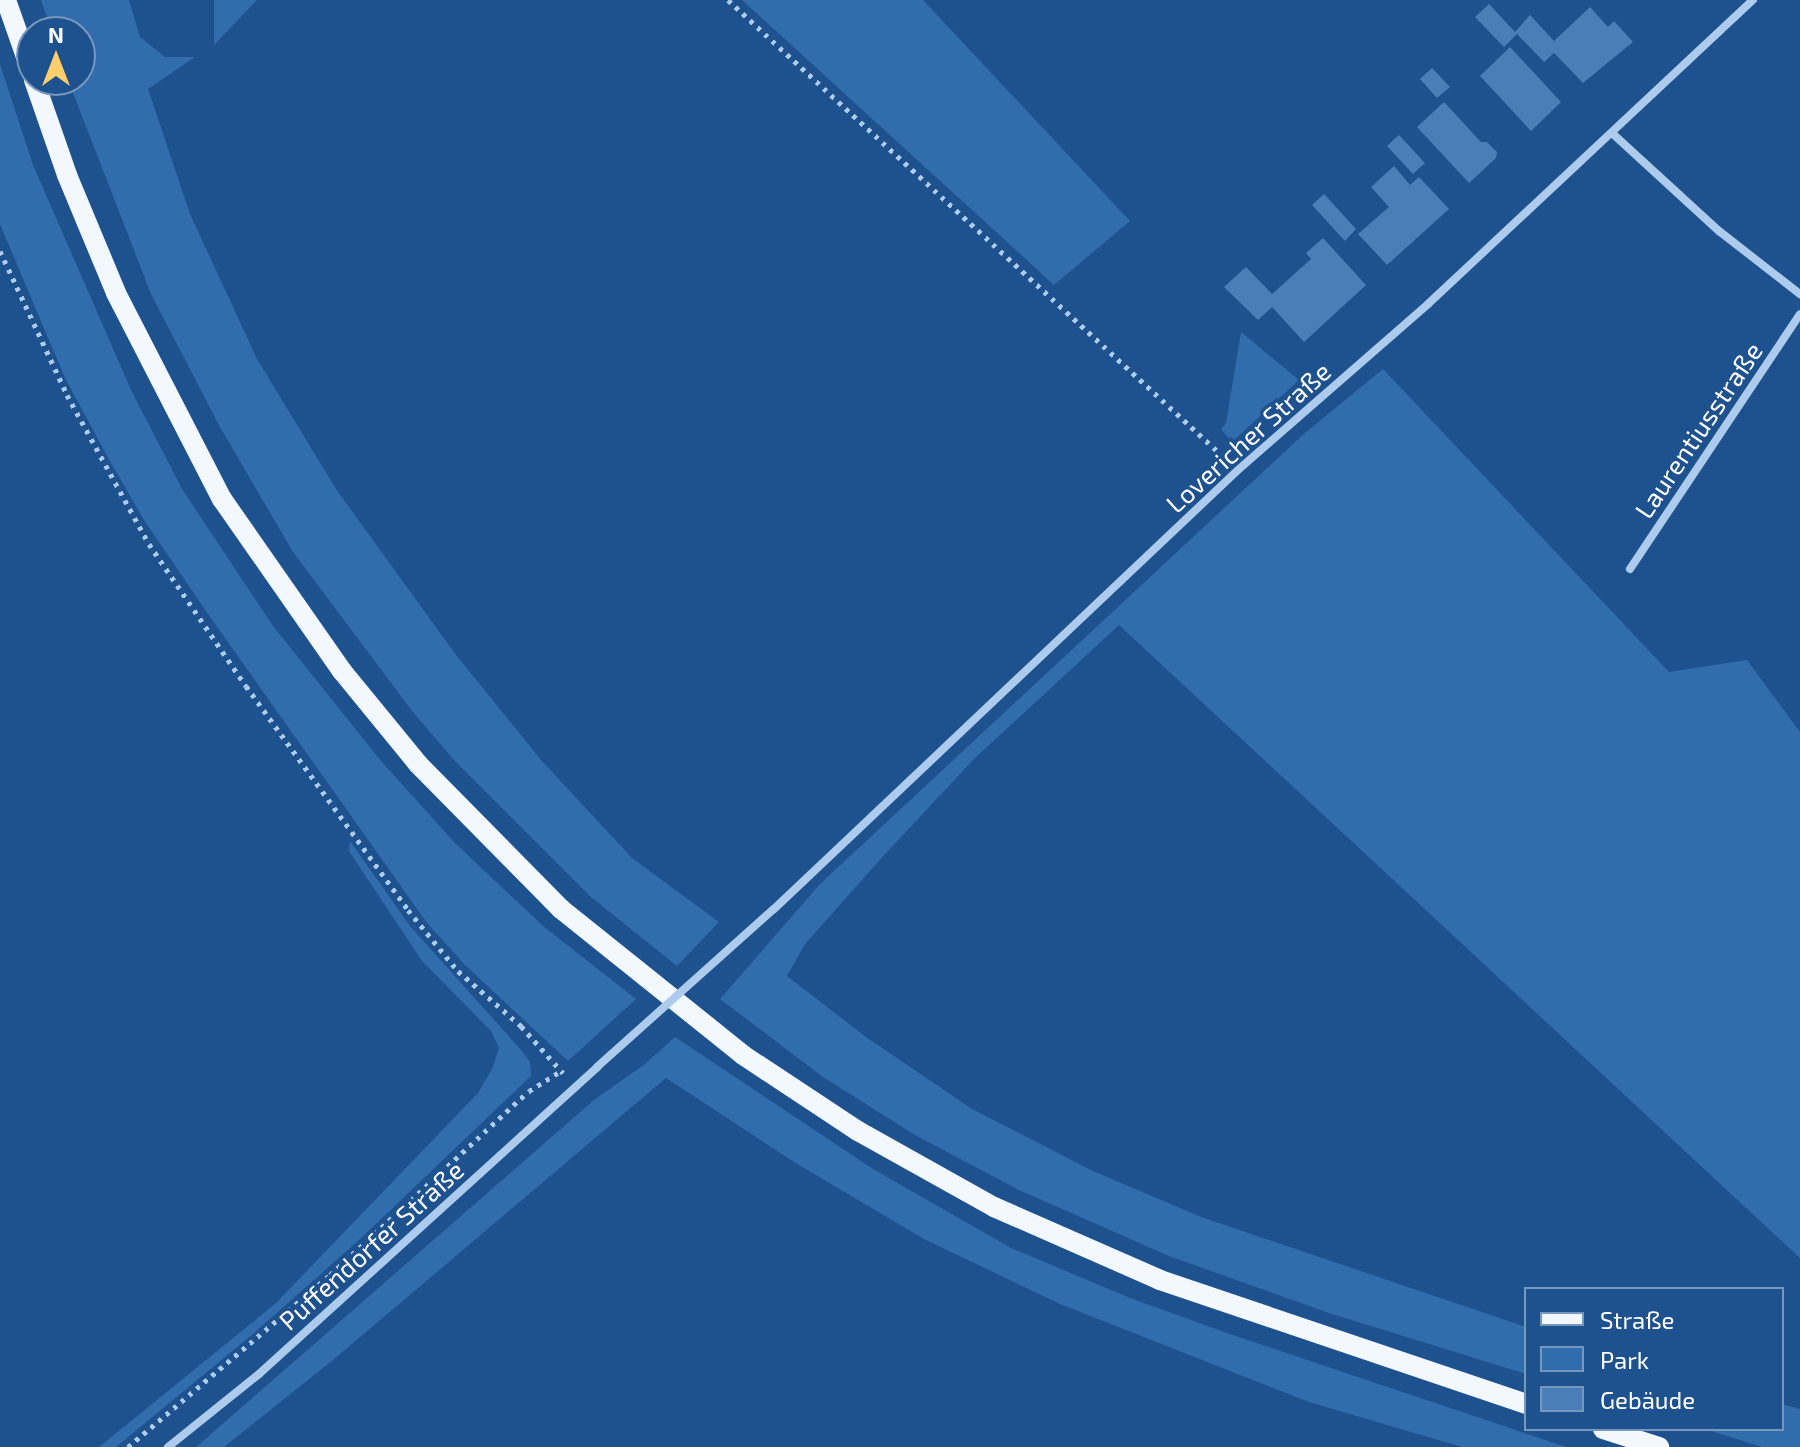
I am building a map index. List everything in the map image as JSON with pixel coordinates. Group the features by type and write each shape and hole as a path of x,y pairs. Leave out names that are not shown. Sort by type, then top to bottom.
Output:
{"main road":[{"path":"6,0 16,28"},
{"path":"40,96 67,175 116,293 222,499 342,671 418,764 561,909 743,1055 858,1131 994,1207 1160,1280 1524,1403"},
{"path":"1609,1431 1659,1447"}],"street":[{"name":"Lovericher Straße","path":"597,1067 774,909 1239,469 1428,304 1753,0"},
{"path":"1613,134 1719,231 1800,294"},
{"name":"Laurentiusstraße","path":"1630,569 1800,314"},
{"name":"Puffendorfer Straße","path":"168,1447 270,1365 597,1067"}],"path":[{"path":"728,0 1239,469"},
{"path":"0,251 67,395 149,544 237,674 408,910 458,971 521,1026 576,1086"},
{"path":"128,1447 330,1275 529,1091 561,1070"}],"green space":[{"path":"41,0 129,0 140,37 165,57 195,57 148,89 190,214 257,359 336,489 456,655 542,761 632,858 719,922 677,966 591,897 454,760 412,711 293,552 220,427 151,294 74,96 96,96 96,16 46,16"},
{"path":"214,0 257,0 214,45"},
{"path":"742,0 923,0 1130,221 1054,285"},
{"path":"0,64 33,165 131,390 182,489 273,626 381,761 455,843 543,926 636,999 568,1061 465,965 427,923 208,614 144,520 106,454 65,378 0,224"},
{"path":"1241,332 1299,380 1232,442 1221,429 1226,423"},
{"path":"1383,369 1669,672 1747,660 1800,732 1800,1258 1119,625 974,759 805,944 787,976 866,1037 972,1109 1093,1171 1201,1217 1524,1326 1524,1373 1329,1313 1169,1256 1019,1190 915,1135 823,1077 720,999 820,884 1306,432"},
{"path":"350,841 410,926 522,1051 530,1062 531,1076 359,1240 253,1334 116,1447 99,1447 275,1304 478,1093 493,1067 499,1048 491,1031 422,961 349,851"},
{"path":"675,1037 873,1169 1011,1248 1130,1298 1227,1333 1566,1447 1462,1447 1309,1402 1060,1304 924,1239 794,1162 666,1078 333,1360 224,1447 196,1447 594,1100 645,1064"},
{"path":"1784,1405 1800,1409 1800,1447 1762,1447 1711,1431 1784,1431"}],"building":[{"path":"1489,4 1515,32 1530,15 1554,41 1590,7 1608,27 1614,21 1633,42 1583,83 1554,53 1544,62 1517,34 1504,47 1475,17"},
{"path":"1510,47 1561,102 1531,131 1480,76"},
{"path":"1432,68 1450,87 1437,98 1420,79"},
{"path":"1444,102 1481,142 1487,142 1497,152 1496,158 1469,183 1417,127"},
{"path":"1399,135 1425,163 1413,174 1387,146"},
{"path":"1394,166 1410,185 1419,177 1449,209 1387,265 1358,234 1389,207 1371,187"},
{"path":"1324,194 1356,229 1345,241 1312,205"},
{"path":"1323,238 1366,285 1304,342 1272,307 1258,320 1224,287 1246,267 1272,294 1311,259 1306,253"}]}
